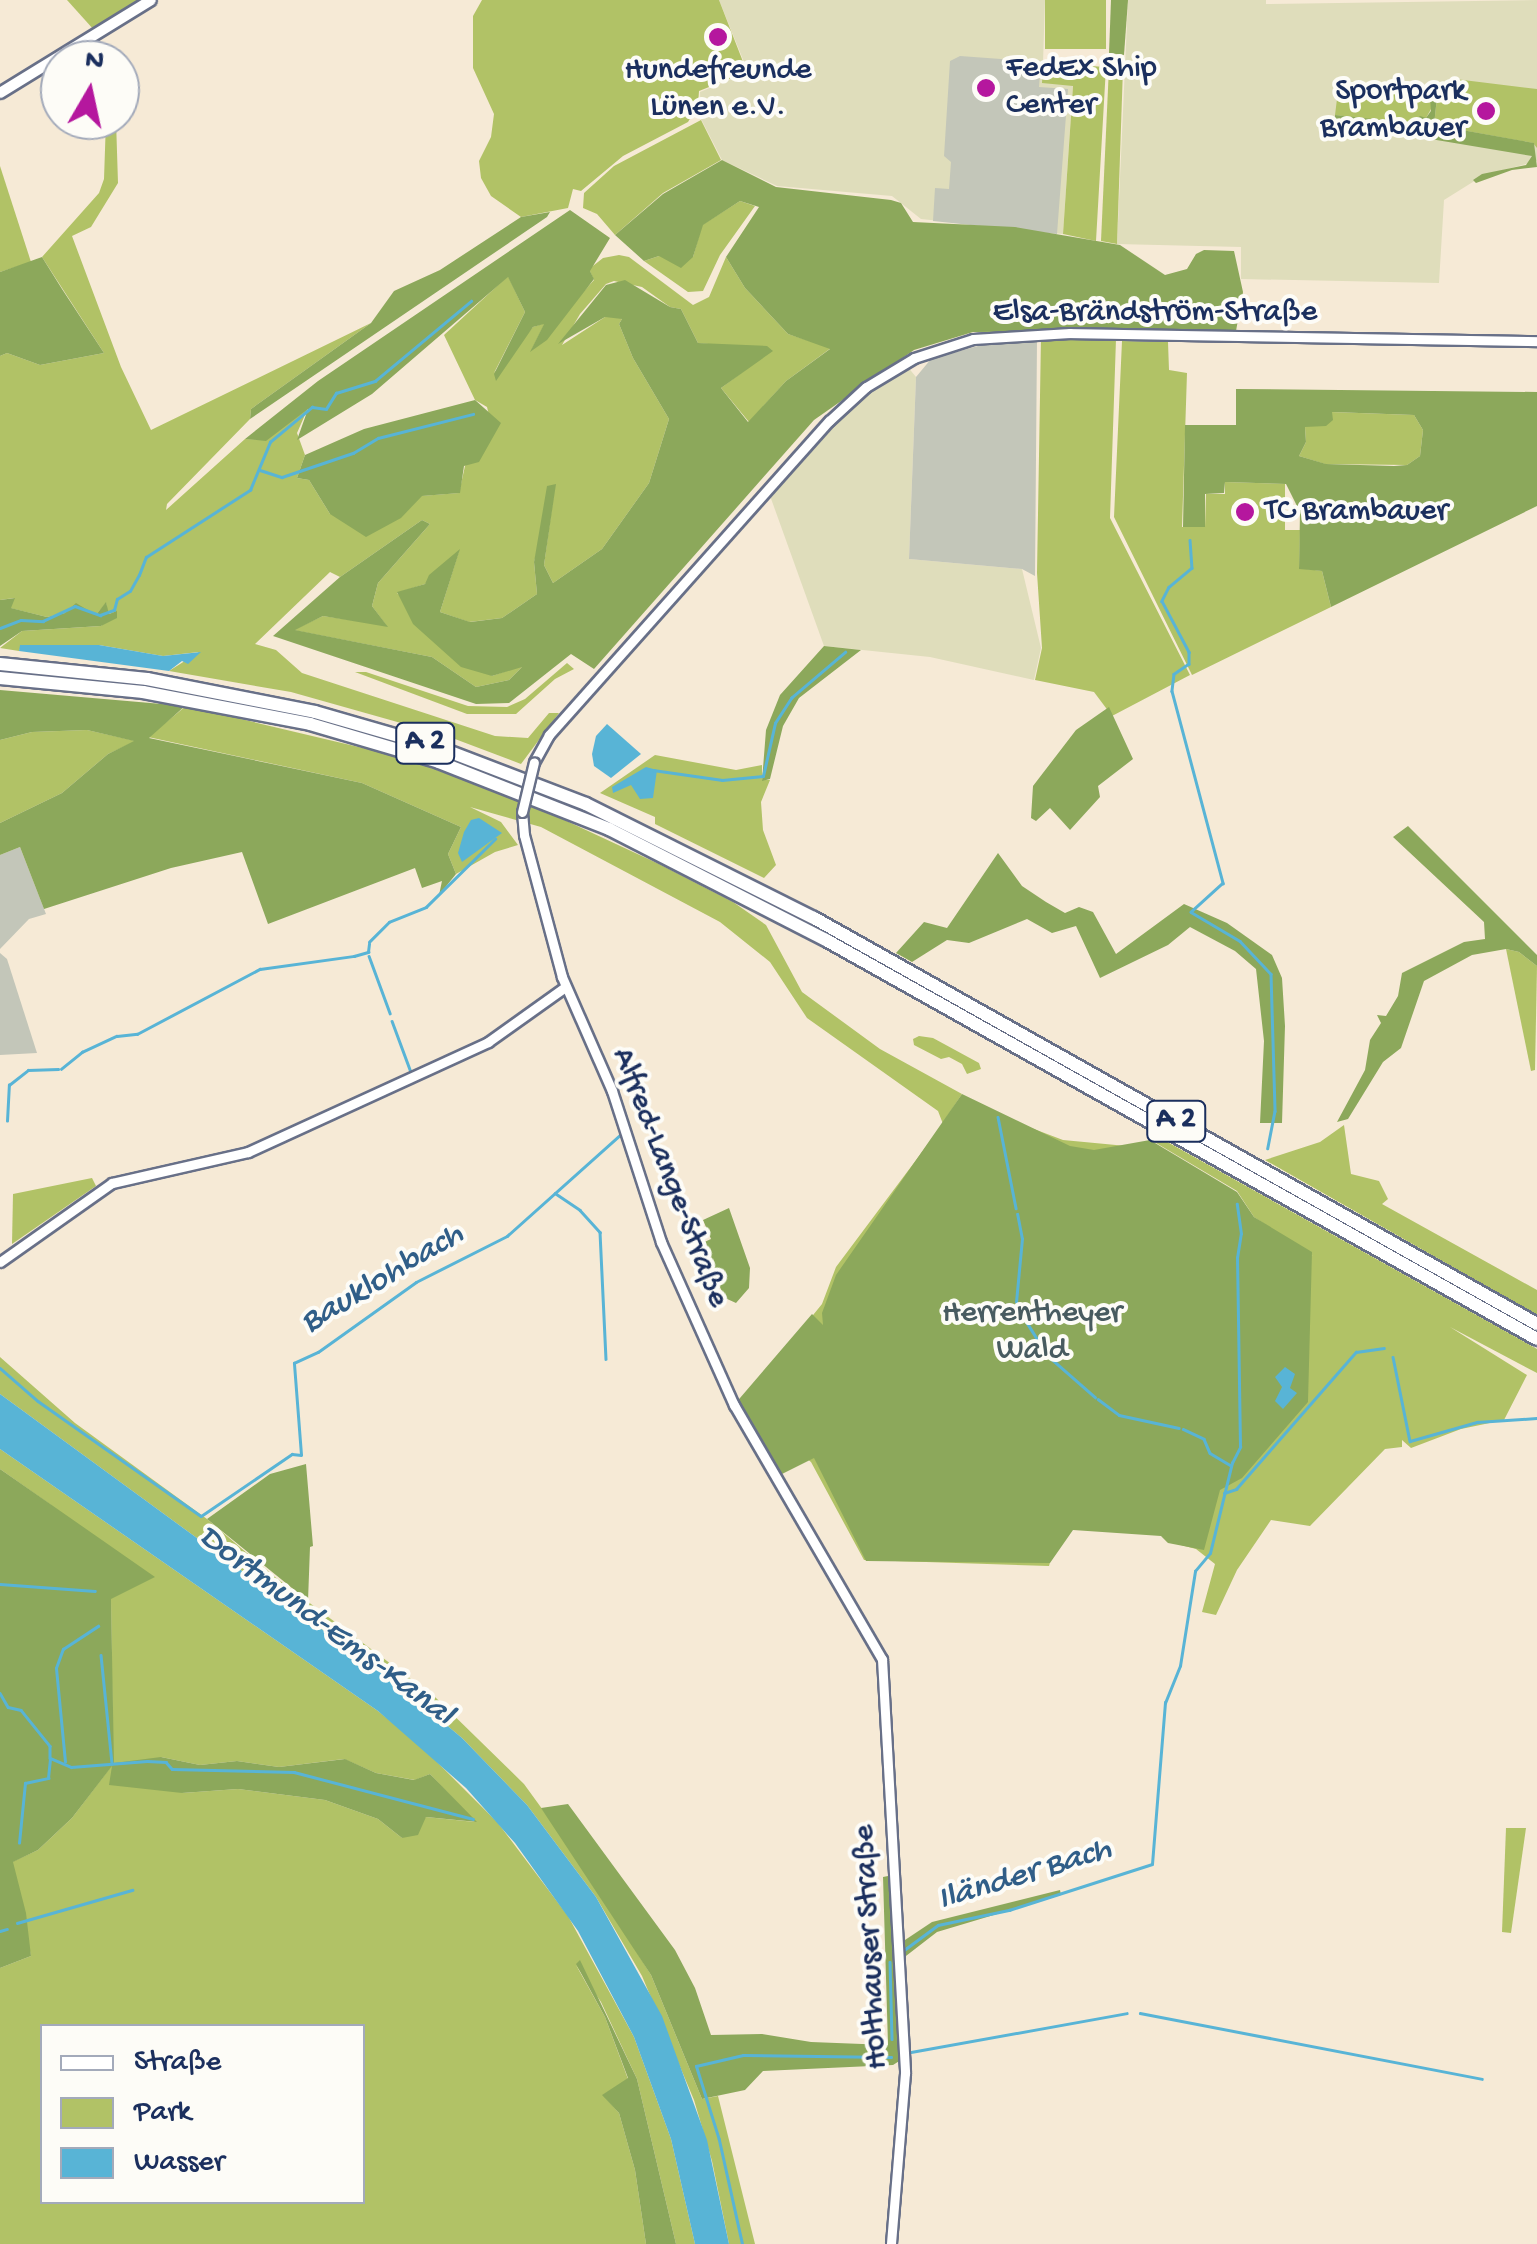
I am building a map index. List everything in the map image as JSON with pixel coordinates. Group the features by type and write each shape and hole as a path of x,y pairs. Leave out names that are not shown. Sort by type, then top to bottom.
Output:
{"highway":[{"name":"A 2","path":"0,664 147,679 315,712 440,748 586,804 845,936 1537,1324"},
{"name":"A 2","path":"0,678 192,700 374,742 534,797 726,886 1537,1339"},
{"path":"726,886 768,920"},
{"path":"1162,1139 1186,1142"}],"main road":[{"path":"0,93 151,0"}],"street":[{"name":"Elsa-Brändström-Straße","path":"522,812 534,762 549,736 817,434 866,387 914,358 973,338 1070,333 1537,341"},
{"name":"Alfred-Lange-Straße","path":"522,812 524,836 565,988 613,1096 661,1242 734,1405 877,1647"},
{"path":"0,1262 112,1182 248,1152 477,1048 565,988"},
{"name":"Holthauser Straße","path":"877,1647 882,1659 904,2062 891,2244"}],"shaded area":[{"path":"719,0 1045,0 1043,63 1073,85 1063,234 921,219 892,196 777,186 722,160 701,119 700,92 748,72"},
{"path":"1128,0 1266,0 1266,4 1537,0 1537,161 1484,175 1444,200 1439,283 1241,279 1241,247 1117,244"},
{"path":"960,56 1041,62 1039,87 1068,89 1057,234 933,221 935,188 949,189 951,162 944,156 950,61"},
{"path":"1037,341 1035,576 1022,569 909,559 916,377 931,359 978,346"},
{"path":"907,366 916,377 909,559 1022,569 1041,648 1034,680 930,657 824,646 769,493 854,400"},
{"path":"20,847 46,914 29,919 0,949 0,855"},
{"path":"0,953 7,959 37,1053 0,1055"}],"green space":[{"path":"67,0 141,0 94,30"},
{"path":"482,0 719,0 747,72 699,91 698,105 688,122 623,156 581,191 573,189 568,208 521,217 491,196 481,178 479,161 491,137 494,114 473,68 473,16"},
{"path":"1045,0 1106,0 1106,49 1045,49"},
{"path":"1111,0 1128,0 1124,55 1109,53"},
{"path":"1043,63 1106,67 1096,241 1063,234 1073,86 1042,83"},
{"path":"1109,67 1123,68 1117,244 1101,241"},
{"name":"Sportpark Brambauer","path":"1455,79 1537,89 1537,148 1533,143 1434,125 1437,98 1426,118 1412,124 1335,115 1338,91 1347,85 1399,89 1437,83 1441,87"},
{"path":"1437,97 1434,125 1534,143 1537,167 1512,170 1476,183 1473,180 1482,174 1526,165 1532,156 1335,123 1335,115 1412,123 1420,116 1426,118 1431,111 1430,98"},
{"path":"701,120 721,160 663,193 615,235 597,214 583,208 584,193 614,166"},
{"path":"105,140 117,140 118,183 91,227 72,236 121,367 151,430 371,323 251,409 250,419 167,504 166,510 245,439 266,440 308,408 297,433 305,455 297,478 309,480 330,514 400,518 421,496 459,493 465,466 489,415 487,407 475,400 444,335 508,276 525,312 494,373 533,327 545,323 532,349 594,280 589,269 603,258 619,255 629,257 693,305 709,297 726,257 745,288 788,334 831,348 786,381 749,422 721,388 772,350 698,343 681,309 670,307 642,287 614,281 606,284 580,314 562,345 605,317 614,314 622,319 619,324 633,358 669,419 649,483 602,549 553,583 544,565 555,485 534,562 537,594 502,618 469,622 440,612 459,551 425,584 397,593 492,676 524,665 509,680 476,687 432,657 293,630 323,616 386,625 372,606 378,583 430,524 422,520 340,577 330,572 255,644 276,650 302,673 495,736 528,738 549,713 559,713 521,764 447,736 291,692 169,671 199,652 163,656 99,645 21,646 19,651 0,648 22,631 101,626 116,612 108,614 106,603 96,615 65,613 47,617 10,608 14,598 0,600 0,356 7,353 40,365 104,353 42,257 99,193 104,179"},
{"path":"722,160 776,187 901,203 913,222 1015,227 1120,245 1165,275 1187,269 1196,254 1204,250 1234,251 1243,292 1236,331 973,332 914,350 814,420 594,669 571,654 509,703 476,704 273,636 340,577 422,520 430,524 378,583 372,606 388,627 323,616 295,630 432,657 476,687 509,680 522,667 492,676 461,667 413,624 397,592 425,584 429,575 460,549 440,612 470,622 502,618 537,594 534,562 547,486 556,484 544,565 553,583 602,549 649,483 669,419 633,358 619,324 622,319 605,317 558,344 606,285 625,280 670,307 681,309 698,343 767,346 773,351 721,388 748,422 786,381 830,349 788,334 745,288 726,257 759,207 740,201 703,225 693,257 681,268 659,256 644,261 615,235 663,194"},
{"path":"0,166 31,262 0,272"},
{"path":"740,201 755,206 720,255 703,291 688,292 644,261 659,256 693,257 702,225"},
{"path":"570,210 610,238 590,271 594,279 547,340 530,352 544,324 533,327 496,381 494,374 525,312 508,277 372,394 297,440 308,409 266,441 245,439 318,381"},
{"path":"550,212 250,419 251,409 371,323 394,291 440,270 521,217"},
{"path":"42,257 104,353 40,365 7,353 0,356 0,272"},
{"path":"1041,337 1116,339 1110,518 1190,675 1112,716 1094,692 1035,680 1042,648 1037,573"},
{"path":"1122,341 1168,342 1169,370 1187,373 1182,527 1205,527 1206,494 1225,494 1225,482 1285,484 1285,530 1300,530 1299,568 1322,571 1331,607 1192,675 1114,517"},
{"path":"1236,389 1537,392 1537,506 1331,607 1322,571 1299,569 1300,512 1286,484 1225,482 1224,493 1205,494 1205,527 1183,527 1185,425 1236,425","holes":["1332,412 1414,415 1423,430 1420,456 1407,465 1326,464 1299,456 1306,442 1305,427 1326,426 1333,420"]},
{"path":"475,400 501,423 479,462 464,466 460,493 422,496 401,518 366,537 330,514 309,480 297,478 305,455 364,429"},
{"path":"1331,412 1414,415 1423,430 1420,456 1407,465 1325,464 1299,456 1306,442 1305,427"},
{"path":"15,598 11,608 47,617 65,613 76,603 96,615 106,602 109,614 117,611 117,618 101,626 22,631 0,646 0,600"},
{"path":"824,646 861,650 799,698 783,726 770,779 762,781 766,730 780,695"},
{"path":"567,663 574,669 555,679 516,714 467,714 355,672 366,672 468,706 507,707 525,699"},
{"path":"0,690 185,706 149,738 362,783 461,827 448,854 456,874 439,895 442,881 422,888 415,868 268,924 242,852 171,868 44,909 20,847 0,855 0,823 62,793 108,754 134,741 87,730 32,732 0,740"},
{"name":"Herrentheyer Wald","path":"186,706 401,757 530,804 659,864 733,902 766,925 802,992 880,1049 962,1094 944,1121 960,1101 1063,1140 1137,1147 1244,1221 1313,1256 1254,1217 1237,1191 1151,1140 1162,1139 1537,1349 1537,1373 1450,1327 1527,1375 1504,1420 1461,1429 1411,1448 1402,1440 1402,1447 1385,1449 1310,1526 1271,1520 1237,1570 1216,1615 1202,1612 1215,1564 1196,1549 1166,1541 1165,1534 1060,1527 1049,1566 864,1560 811,1462 740,1405 822,1304 836,1267 943,1124 938,1111 807,1018 770,962 720,922 541,827 470,807 501,822 518,845 495,852 456,874 448,854 461,827 362,783 148,737"},
{"path":"1109,707 1133,759 1098,786 1100,797 1070,830 1050,808 1036,821 1031,818 1033,786 1076,730"},
{"path":"87,730 136,741 108,754 62,793 0,823 0,740 32,732"},
{"path":"655,755 736,770 762,765 762,780 770,780 761,802 763,830 776,865 764,878 655,824 655,817 600,793"},
{"path":"1408,826 1537,955 1537,966 1519,952 1506,949 1472,955 1424,981 1401,1048 1383,1062 1348,1119 1337,1122 1365,1070 1370,1040 1381,1023 1377,1015 1386,1016 1398,996 1402,973 1464,942 1485,939 1484,922 1393,837"},
{"path":"998,853 1022,886 1046,902 1065,913 1079,907 1093,912 1116,954 1184,904 1227,923 1272,955 1282,978 1285,1026 1282,1123 1260,1123 1264,1041 1256,969 1235,951 1190,927 1168,945 1100,978 1076,926 1052,933 1027,919 969,943 947,940 912,962 896,953 924,922 947,928"},
{"path":"1506,949 1519,952 1537,966 1535,1070 1531,1071"},
{"path":"933,1038 979,1063 981,1069 967,1074 962,1064 949,1057 941,1059 914,1045 913,1039"},
{"name":"Herrentheyer Wald","path":"962,1094 1070,1146 1094,1150 1150,1140 1237,1192 1254,1217 1312,1252 1308,1402 1242,1478 1220,1490 1204,1550 1168,1543 1161,1536 1073,1530 1050,1563 866,1561 814,1458 776,1477 734,1405 812,1314 823,1325 822,1313 836,1275"},
{"path":"1344,1125 1351,1174 1379,1181 1388,1199 1382,1204 1537,1290 1537,1315 1265,1160 1320,1142"},
{"path":"92,1178 96,1186 12,1244 13,1194"},
{"path":"729,1208 750,1268 749,1288 736,1303 725,1298 700,1244 711,1239 703,1220"},
{"path":"0,1357 75,1423 207,1519 275,1577 435,1697 524,1784 577,1857 651,1975 702,2099 718,2096 755,2244 729,2244 712,2161 694,2100 642,1976 596,1897 527,1805 462,1738 406,1691 0,1394"},
{"path":"0,1449 378,1711 421,1746 498,1823 568,1916 634,2037 671,2139 695,2244 676,2244 637,2079 601,2002 576,1965 605,2017 628,2079 603,2095 619,2113 635,2170 646,2244 0,2244 0,1968 31,1956 12,1862 38,1850 72,1818 113,1764 111,1599 51,1505 0,1469","holes":["161,1757 200,1765 237,1761 279,1767 344,1759 376,1773 415,1780 430,1774 475,1822 426,1817 402,1838 378,1819 325,1800 238,1789 182,1793"]},
{"path":"306,1464 313,1546 308,1601 207,1519 270,1474"},
{"path":"0,1469 155,1577 111,1599 114,1763 161,1757 200,1765 237,1761 279,1767 345,1759 376,1773 414,1780 430,1774 477,1822 426,1817 418,1835 402,1838 378,1819 325,1800 238,1789 182,1793 109,1785 112,1766 72,1818 38,1850 13,1862 26,1913 31,1956 0,1968"},
{"path":"568,1804 675,1950 695,1988 711,2035 762,2034 811,2042 888,2045 883,1877 888,1876 893,1948 932,1922 1060,1890 1061,1895 937,1932 893,1966 904,2058 893,2065 763,2071 745,2090 702,2099 651,1975 541,1808"},
{"path":"1506,1828 1526,1828 1511,1933 1502,1932"},
{"path":"580,1960 637,2079 676,2244 646,2244 635,2170 619,2113 602,2095 628,2078 605,2017 576,1964"}],"water":[{"path":"20,645 99,645 163,656 201,652 188,664 182,661 169,671 19,651"},
{"path":"607,724 641,754 611,778 594,766 592,754 596,736"},
{"path":"646,767 657,770 653,798 640,799 631,785 613,793 612,787"},
{"path":"479,818 502,833 462,862 458,853 464,832 471,820"},
{"path":"1285,1367 1295,1374 1290,1388 1297,1393 1283,1409 1275,1401 1282,1387 1275,1377"},
{"path":"0,1394 406,1691 462,1738 527,1805 596,1897 662,2016 707,2140 729,2244 695,2244 671,2139 634,2037 578,1931 515,1843 466,1788 378,1711 0,1449"}],"waterway":[{"path":"0,628 21,620 43,621 75,606 100,615 114,610 117,599 130,591 146,557 250,490 270,442 312,407 326,409 336,393 375,381 471,301"},
{"path":"260,470 282,477 353,453 378,438 473,414"},
{"name":"Iländer Bach","path":"1190,540 1192,568 1169,587 1162,601 1189,652 1189,664 1174,674 1172,691 1223,883 1191,912 1240,941 1271,974 1275,1111 1268,1148"},
{"path":"653,770 722,780 763,776 775,723 791,698 845,652"},
{"path":"369,942 389,922 426,907 495,839"},
{"path":"61,1069 82,1052 117,1036 137,1034 260,969 354,956 368,952 369,944"},
{"path":"369,956 390,1013"},
{"path":"392,1021 411,1072"},
{"path":"7,1121 9,1085 28,1070 58,1069"},
{"path":"998,1117 1016,1208"},
{"name":"Bauklohbach","path":"0,1368 38,1401 201,1516 292,1454 301,1455 294,1363 318,1352 416,1282 507,1236 621,1134"},
{"path":"555,1193 580,1210 600,1232 606,1359"},
{"name":"Iländer Bach","path":"904,1950 938,1925 1009,1910 1152,1864 1165,1703 1180,1666 1195,1571 1210,1553 1232,1463 1240,1447 1237,1258 1241,1234 1237,1204"},
{"path":"1016,1302 1022,1239 1017,1214"},
{"path":"1020,1309 1024,1317"},
{"path":"1026,1321 1047,1355 1095,1397"},
{"path":"1224,1493 1236,1489 1356,1352 1384,1348"},
{"path":"1393,1357 1410,1441 1477,1422 1537,1418"},
{"path":"1098,1399 1119,1415 1179,1428"},
{"path":"1183,1429 1204,1439 1210,1453 1230,1465"},
{"path":"0,1584 95,1591"},
{"path":"65,1762 56,1668 63,1649 98,1626"},
{"path":"101,1655 112,1763"},
{"path":"0,1693 8,1707 21,1710 50,1746 50,1758 71,1767 147,1761 166,1762 172,1769 294,1772 473,1819"},
{"path":"19,1843 25,1783 48,1778 50,1759"},
{"path":"17,1923 132,1890"},
{"path":"0,1931 7,1929"},
{"name":"Iländer Bach","path":"890,1962 892,2039"},
{"path":"911,2052 1127,2013"},
{"path":"1140,2013 1482,2079"},
{"name":"Iländer Bach","path":"742,2244 719,2140 696,2066 743,2055 891,2057"}],"place":[{"name":"Hundefreunde Lünen e.V.","path":"718,37"},
{"name":"FedEx Ship Center","path":"986,88"},
{"name":"Sportpark Brambauer","path":"1486,111"},
{"name":"TC Brambauer","path":"1245,512"}],"water label":[{"name":"Dortmund-Ems-Kanal","path":"325,1627"}]}
